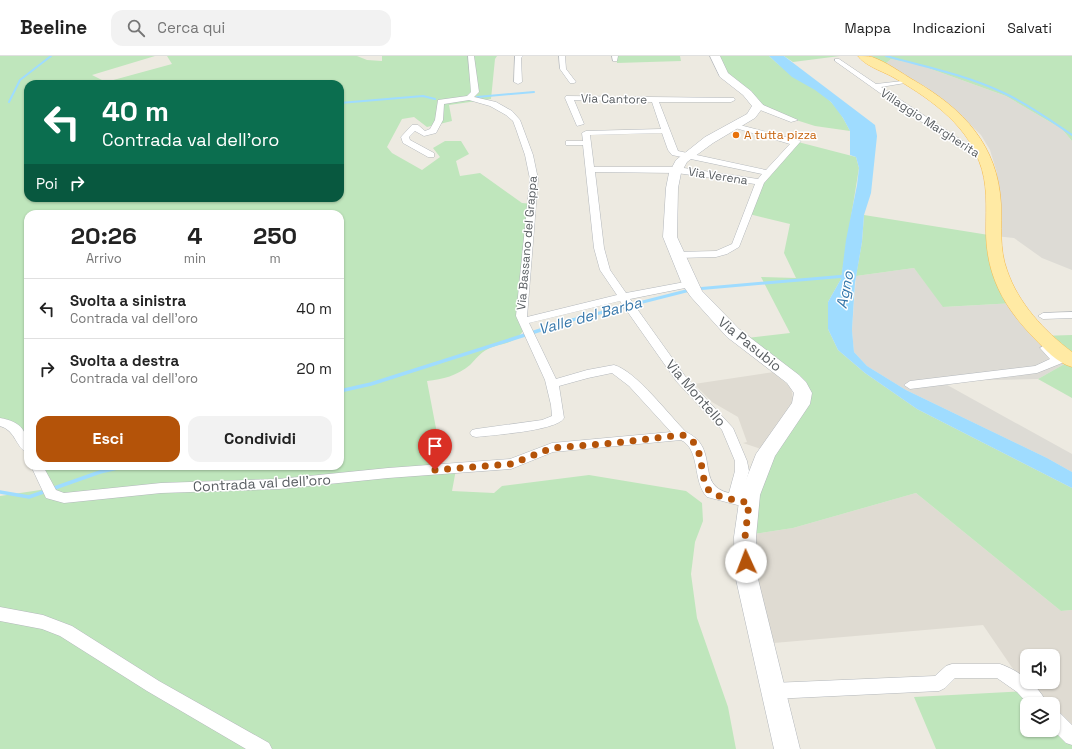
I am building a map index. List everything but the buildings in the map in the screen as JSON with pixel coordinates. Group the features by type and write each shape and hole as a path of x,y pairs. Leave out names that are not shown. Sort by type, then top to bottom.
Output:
{"main road":[{"path":"716,56 724,75 747,93 758,106"},
{"path":"863,56 909,81 931,97 962,124 972,136 986,159 992,185 995,254 999,271 1014,300 1043,336 1072,361"},
{"name":"Via Pasubio","path":"758,106 751,116 735,124 686,156 677,170 672,188 670,237 693,289 733,333 793,379 800,386 802,393 801,404 766,454 750,495 742,501 746,575 772,691 787,749"}],"street":[{"path":"469,98 475,92 471,56"},
{"path":"518,82 518,57 520,56"},
{"path":"562,56 563,69 572,82"},
{"name":"Villaggio Margherita","path":"837,60 986,159"},
{"name":"Villaggio Margherita","path":"875,86 909,81"},
{"name":"Via Bassano del Grappa","path":"431,155 406,141 405,137 415,127 424,134 433,131 438,120 441,102 469,98 499,106 516,120 533,170 534,189 521,316 523,321 627,303 693,289"},
{"name":"Via Cantore","path":"580,124 569,98 655,100 667,134"},
{"path":"655,100 731,100"},
{"path":"758,106 794,120"},
{"path":"677,255 723,252 736,245 760,182 794,142 735,124"},
{"name":"Via Montello","path":"667,134 586,133 600,248 606,270 627,303 681,379 720,419 729,433 737,449 742,471 742,501"},
{"path":"667,134 672,150 676,153 768,173"},
{"path":"569,143 587,143"},
{"name":"Via Verena","path":"591,169 677,170 760,182"},
{"path":"1044,316 1072,315"},
{"path":"476,433 544,424 558,418 558,407 553,384 523,321"},
{"path":"910,385 1031,370 1057,362 1057,359 1035,337 1043,336"},
{"path":"553,384 587,374 614,370 629,379 669,424 682,435 689,437 694,442 706,486 712,493 742,501"},
{"path":"0,422 8,422 16,429 24,442"},
{"name":"Contrada val dell'oro","path":"39,470 48,490 64,498 161,488 287,483 388,473 511,464 552,448 682,435"},
{"path":"0,614 43,622 66,631 153,686 263,749"},
{"path":"772,691 939,683 952,671 1000,671 1023,687 1032,697"},
{"path":"1060,725 1072,737"}],"shaded area":[{"path":"891,59 917,64 1006,96 1062,129 1072,141 1072,270 1042,258 1014,238 995,236 994,191 997,173 990,150 981,135 951,106 926,87 885,64"},
{"path":"914,268 944,307 1015,303 1068,362 1038,379 940,381 1072,454 1072,472 1047,458 906,390 867,366 854,352 852,330 856,276"},
{"path":"774,372 791,388 794,403 764,450 743,443 747,442 738,417 712,402 694,384"},
{"path":"916,493 1061,611 1072,610 1072,737 1060,724 1060,697 1034,697 1027,689 1060,689 1060,649 1020,649 1020,679 983,625 761,644 747,535 793,528"}],"green space":[{"path":"0,56 155,56 92,75 102,80 24,80 24,202 344,202 344,80 113,80 172,64 167,56 357,56 367,60 382,61 382,56 497,56 495,59 491,99 449,105 452,121 427,127 414,117 402,119 387,147 392,153 422,170 440,157 433,148 445,141 461,141 469,154 456,161 460,176 480,173 522,203 533,204 523,331 515,339 485,351 460,372 444,378 427,381 439,444 434,465 457,464 452,491 494,493 502,486 589,475 686,491 702,503 703,521 695,542 691,574 697,618 728,707 736,749 0,749 0,496 47,489 39,470 344,470 344,210 24,210 24,441 0,420"},
{"path":"613,56 680,56 681,61 617,63 617,59"},
{"path":"716,56 769,56 831,102 839,112 850,131 815,126 755,107 724,75"},
{"path":"784,56 840,56 793,62"},
{"path":"871,56 1072,56 1072,141 1062,129 1006,96 917,64 891,59 885,64"},
{"path":"798,142 856,157 859,168 841,279 828,302 828,329 838,350 865,373 917,409 1072,488 1072,610 1061,611 916,493 793,528 747,535 749,506 801,392 739,339 790,333 761,277 796,278 784,253 790,224 745,213 754,193"},
{"path":"864,215 995,236 1015,303 943,307 914,268 856,276 862,242"},
{"path":"1072,335 1072,398 1038,379 1068,362 1041,336"},
{"path":"1028,691 1034,697 1020,697 1020,737 1060,737 1060,733 1072,737 1072,749 936,749 914,697"}],"water":[{"name":"Agno","path":"769,56 784,56 875,125 877,136 871,193 864,215 862,242 855,283 852,330 854,352 867,366 906,390 1047,458 1072,472 1072,488 917,409 865,373 838,350 828,329 828,302 841,279 846,240 859,168 856,157 850,155 850,131 843,118 831,102 815,90 792,77"}],"waterway":[{"path":"9,102 20,80 51,56"},
{"path":"886,56 946,72 990,87 1022,102 1072,135"},
{"path":"477,97 534,92"},
{"path":"344,103 423,96 435,99"},
{"name":"Valle del Barba","path":"696,289 846,276"},
{"name":"Valle del Barba","path":"568,321 690,290"},
{"name":"Valle del Barba","path":"344,390 371,384 572,320"},
{"name":"Valle del Barba","path":"0,492 29,497 109,470"}],"place":[{"name":"A tutta pizza","path":"736,135"}],"route":[{"path":"435,470 511,464 552,448 682,435 689,437 694,442 698,453 706,486 712,493 749,503 745,537 746,562"}]}
